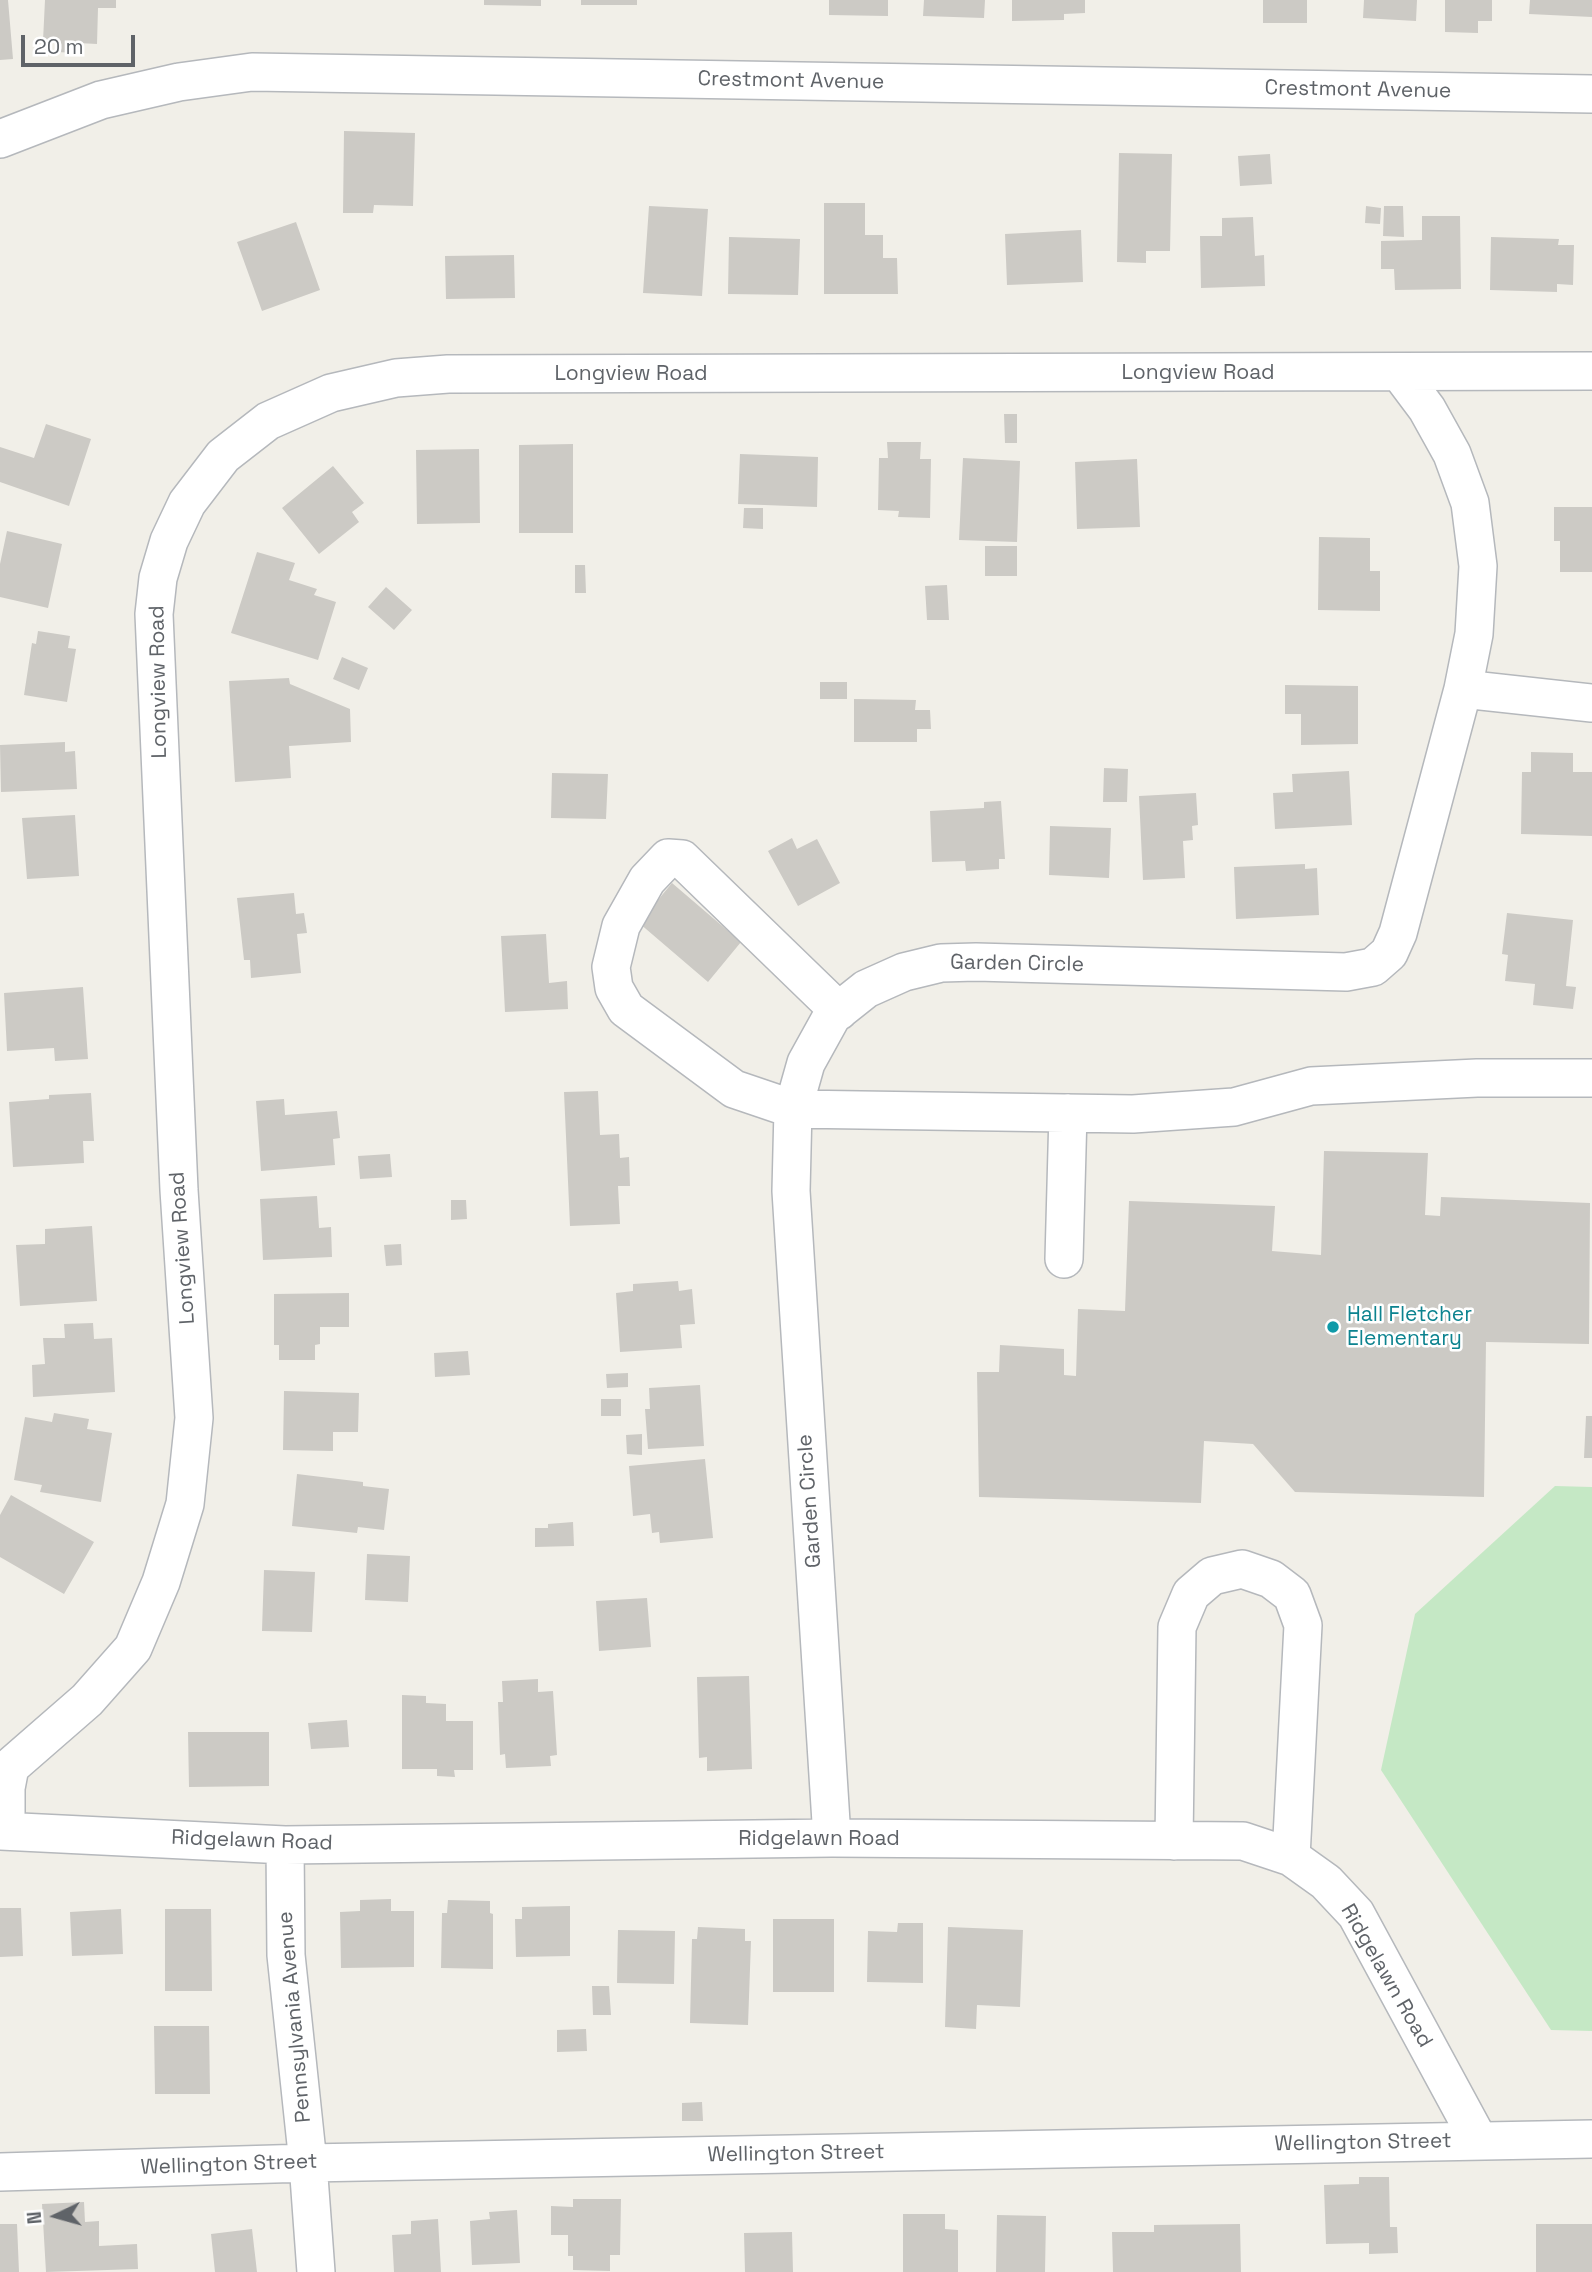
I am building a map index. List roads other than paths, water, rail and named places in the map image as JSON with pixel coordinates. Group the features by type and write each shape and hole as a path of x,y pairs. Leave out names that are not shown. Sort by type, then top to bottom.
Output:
{"street":[{"name":"Crestmont Avenue","path":"0,139 101,100 179,82 252,72 1592,94"},
{"name":"Longview Road","path":"3,1831 10,1767 87,1700 134,1648 161,1582 185,1504 194,1418 178,1176 154,614 158,578 169,541 187,503 223,456 268,421 331,393 396,378 435,375 1592,371"},
{"name":"Garden Circle","path":"832,1838 791,1191 793,1109 806,1063 832,1016 866,989 904,972 941,963 1346,972 1373,967 1389,953 1398,933 1463,689 1474,634 1478,566 1470,503 1452,454 1427,409 1400,373"},
{"path":"1463,689 1592,703"},
{"path":"839,1011 682,859 668,858 647,880 621,926 611,967 614,988 626,1009 734,1089 793,1109 1133,1114 1234,1107 1311,1086 1477,1078 1592,1078"},
{"path":"1064,1259 1068,1113"},
{"path":"1174,1841 1177,1627 1191,1594 1212,1576 1242,1569 1271,1579 1292,1594 1303,1625 1291,1857"},
{"name":"Ridgelawn Road","path":"3,1831 285,1845 832,1838 1243,1841 1291,1857 1326,1882 1356,1914 1479,2141"},
{"name":"Pennsylvania Avenue","path":"285,1845 286,1955 309,2163 316,2272"},
{"name":"Wellington Street","path":"0,2172 309,2163 1592,2139"}],"place":[{"name":"Hall Fletcher Elementary","path":"1333,1327"}]}
